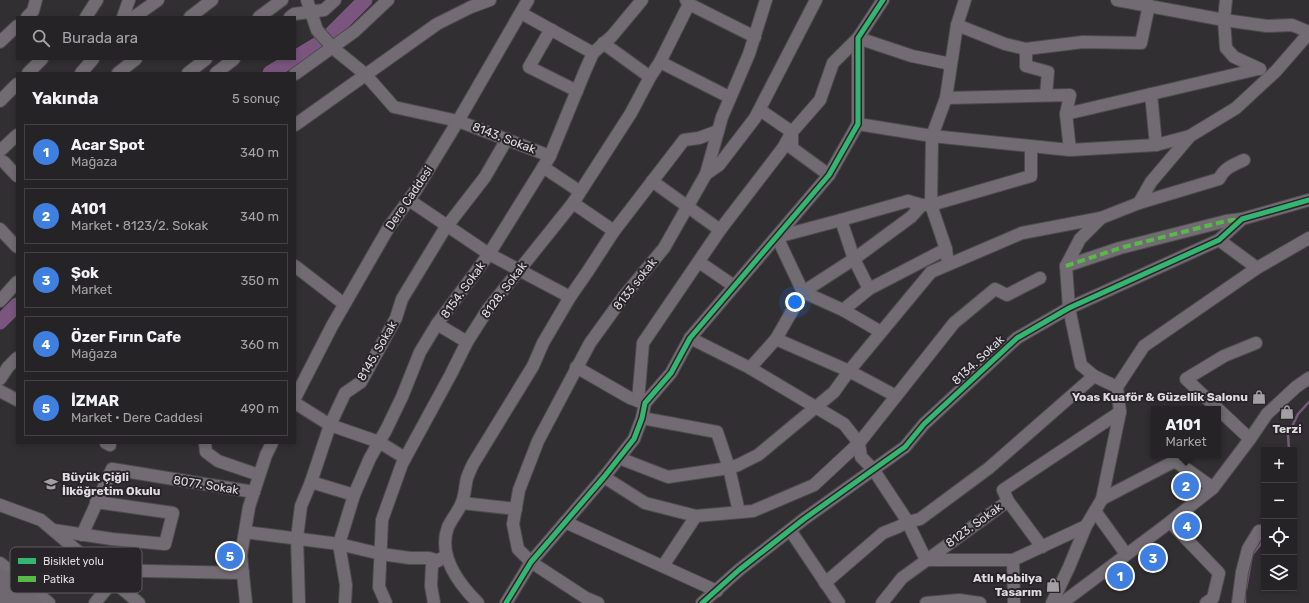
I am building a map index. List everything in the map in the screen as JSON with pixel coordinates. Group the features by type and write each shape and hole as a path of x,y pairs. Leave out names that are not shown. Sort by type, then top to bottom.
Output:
{"highway":[{"path":"0,577 10,585"},
{"path":"20,593 32,603"},
{"path":"0,594 12,603"}],"street":[{"path":"28,16 33,11 36,0"},
{"path":"87,16 97,0"},
{"path":"123,16 129,0"},
{"path":"135,16 158,0"},
{"path":"191,16 212,0"},
{"path":"260,16 282,0"},
{"path":"291,16 309,6 324,10 335,0"},
{"path":"296,73 355,31 388,0"},
{"path":"296,124 437,24 471,7 490,0"},
{"name":"Dere Caddesi","path":"296,396 344,304 389,227 416,190 528,0"},
{"name":"8154. Sokak","path":"346,603 346,585 339,544 354,495 370,458 402,397 420,352 437,324 489,254 512,220 550,156 593,53 612,36 642,0"},
{"name":"8133 sokak","path":"531,562 518,548 513,524 519,490 538,441 590,343 624,296 664,248 706,174 722,117 729,97 749,54 766,0"},
{"path":"706,174 719,165 755,118 816,0"},
{"path":"506,603 531,562 604,477 634,439 642,418 643,343 720,230 783,148 792,132 820,100 833,63 858,38 883,0"},
{"path":"948,264 946,249 927,205 932,136 946,98 957,25 965,0"},
{"path":"858,124 932,136 1070,150 1156,145 1190,136 1236,108 1276,71 1309,33 1292,25 1267,26 1224,20 1117,0"},
{"path":"1226,0 1224,20 1226,48 1234,57 1258,69"},
{"path":"688,2 755,37"},
{"name":"8128. Sokak","path":"386,603 379,587 382,520 405,458 467,342 488,309 573,203 579,191 631,113 650,77 660,62 688,2"},
{"path":"957,25 1005,44 1026,50 1083,42 1141,43 1149,5"},
{"name":"8143. Sokak","path":"309,6 317,30 320,34 365,74 394,107 458,121 550,156"},
{"path":"521,13 593,53"},
{"path":"0,42 16,27"},
{"path":"552,30 548,34 530,67 577,91"},
{"path":"858,38 912,56 951,64"},
{"path":"642,402 671,373 690,338 830,175 858,124 858,38"},
{"path":"603,43 650,77"},
{"path":"1026,50 1026,66 1048,72 1046,95"},
{"path":"29,72 41,60"},
{"path":"82,72 92,60"},
{"path":"119,72 135,60"},
{"path":"189,72 205,60"},
{"path":"217,72 233,60"},
{"path":"660,62 729,97"},
{"path":"1066,114 1258,69 1276,71"},
{"path":"0,101 16,85"},
{"path":"1151,94 1156,145"},
{"path":"946,98 1070,95 1066,114 1070,150"},
{"path":"760,110 792,132"},
{"path":"478,603 466,591 443,559 448,527 462,503 468,477 473,464 533,366 543,343 570,297 614,231 684,140 699,138 718,131"},
{"path":"792,132 792,148 830,175"},
{"path":"0,151 16,136"},
{"path":"1139,203 1151,182 1190,136"},
{"name":"8145. Sokak","path":"299,603 297,538 301,506 311,482 330,425 345,393 361,382 396,318 402,299 447,225 485,177 507,140"},
{"path":"750,368 776,339 803,292 854,259 927,205 1031,176 1031,147"},
{"path":"0,160 4,162 16,175"},
{"path":"619,458 668,477 728,468 738,465 758,455 834,392 849,371 931,272 1022,233 1101,218 1139,203 1219,179 1229,166 1244,160"},
{"path":"543,167 579,191"},
{"path":"652,181 720,230"},
{"path":"409,200 489,254 570,297"},
{"name":"8134. Sokak","path":"702,603 739,570 790,530 905,447 924,424 1017,338 1069,308 1219,240 1242,219 1309,200"},
{"path":"777,237 908,201 927,205"},
{"path":"573,203 614,231"},
{"path":"1101,218 1080,239 1066,266 1069,308 1081,365 1094,376 1117,387"},
{"path":"1066,266 1120,248 1226,221 1242,219"},
{"path":"841,220 854,259 869,289"},
{"path":"0,229 16,246"},
{"path":"777,237 803,292 843,310 881,332"},
{"path":"1052,603 1086,526 1102,499 1120,412 1117,387 1144,346 1256,268 1309,238"},
{"path":"1219,240 1256,268"},
{"path":"843,310 869,289 946,249"},
{"path":"698,262 734,286"},
{"path":"296,267 344,304"},
{"path":"604,477 645,503 696,516 753,511 814,485 859,443 954,323 996,289 1007,295 1040,278"},
{"path":"1,298 16,283"},
{"path":"437,324 467,342"},
{"path":"690,338 750,368 844,424 859,443 861,457 873,469 908,522 926,560 1013,560 1086,526"},
{"path":"776,339 849,371 896,396"},
{"path":"1215,406 1186,379 1224,356 1256,343"},
{"path":"0,379 4,363 16,358"},
{"path":"576,367 630,398 642,402"},
{"path":"825,583 883,533 908,522 920,519 989,468 1094,376"},
{"path":"1062,603 1213,488 1268,414 1296,387 1309,378"},
{"path":"1296,387 1309,389"},
{"path":"0,391 16,399"},
{"path":"296,404 330,425 379,442 405,458"},
{"name":"8123. Sokak","path":"882,603 902,578 1008,501 1003,490 1120,412"},
{"path":"1221,412 1250,439"},
{"path":"642,418 717,432 728,468 738,512"},
{"path":"205,444 206,452 218,461 260,475"},
{"path":"246,603 241,555 249,507 266,455 272,444"},
{"path":"1102,499 1175,461 1213,488"},
{"name":"8077. Sokak","path":"82,535 112,469 254,492"},
{"path":"311,482 354,495"},
{"path":"1008,501 1042,547"},
{"path":"53,530 82,535 165,544 173,513 96,502"},
{"path":"462,503 516,509"},
{"path":"0,505 41,520 73,547"},
{"path":"1095,511 1126,554"},
{"path":"663,566 696,516"},
{"path":"565,522 717,591"},
{"path":"1170,522 1219,574 1211,601"},
{"path":"790,530 839,603"},
{"path":"1238,603 1242,572 1248,549 1259,531"},
{"path":"245,532 339,544 381,554 410,558 443,559"},
{"path":"434,603 431,586 432,564 443,559"},
{"path":"1013,560 1014,603"},
{"path":"531,562 586,598 598,603"},
{"path":"0,563 10,571"},
{"path":"142,571 243,573"},
{"path":"37,593 49,603"},
{"path":"95,603 103,593"},
{"path":"127,593 139,603"},
{"path":"926,603 959,600 980,603"}],"waterway":[{"path":"330,35 365,0"},
{"path":"296,57 323,41"},
{"path":"272,72 291,60"},
{"path":"0,322 16,306"},
{"path":"1289,447 1288,435 1298,414 1309,402"},
{"path":"1246,589 1252,555 1261,544"},
{"path":"1245,594 1245,603"}],"marked path":[{"path":"1066,266 1120,248 1226,221 1242,219"}],"cycle path":[{"path":"506,603 531,562 604,477 634,439 642,418 645,403 671,373 690,338 829,175 858,124 858,38 883,0"},
{"path":"702,603 739,570 804,519 905,447 924,424 1017,338 1069,308 1219,240 1242,219 1309,200"}],"place":[{"name":"Yoas Kuaför & Güzellik Salonu","path":"1259,397"},
{"name":"Terzi","path":"1287,412"},
{"name":"Büyük Çiğli İlköğretim Okulu","path":"51,484"},
{"name":"A101","path":"1186,486"},
{"name":"Özer Fırın Cafe","path":"1187,526"},
{"name":"İZMAR","path":"230,556"},
{"name":"Şok","path":"1153,558"},
{"name":"Acar Spot","path":"1120,576"},
{"name":"Atlı Mobilya Tasarım","path":"1053,585"}]}
